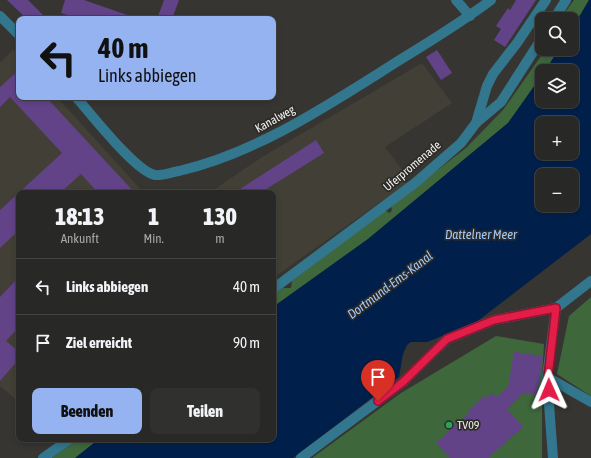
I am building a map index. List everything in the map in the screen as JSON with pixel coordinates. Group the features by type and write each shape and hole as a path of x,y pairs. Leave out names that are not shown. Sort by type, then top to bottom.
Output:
{"street":[{"path":"456,0 470,16"},
{"name":"Kanalweg","path":"79,100 130,157 145,171 156,176 165,174 208,163 235,154 263,141 367,80 470,16 491,0"},
{"path":"476,123 493,74 518,43 546,0"},
{"path":"558,12 566,0"},
{"path":"0,16 16,32"},
{"name":"Uferpromenade","path":"276,287 415,183 460,143 476,123 501,102 535,49"},
{"path":"301,458 403,382 447,339 494,320 556,308 591,281"},
{"path":"553,458 548,377 556,308"},
{"path":"548,377 591,402"},
{"path":"43,458 66,442"}],"shaded area":[{"path":"13,50 16,54 16,100 60,100 141,190 16,190 16,399 0,386 0,63"},
{"path":"422,63 452,103 385,147 407,176 406,184 276,276 276,190 213,190 262,157"}],"green space":[{"path":"574,0 589,0 579,17 579,12 565,12"},
{"path":"541,56 555,56 549,64 535,64"},
{"path":"535,65 535,85 508,123 368,239 276,305 276,293 283,288 291,288 292,281 384,210 390,213 392,210 391,206 466,148 503,110"},
{"path":"591,297 591,396 557,374 569,316"},
{"name":"TV09","path":"496,336 544,344 542,378 542,458 312,458 401,393"},
{"path":"74,442 95,442 75,458 52,458"}],"water":[{"name":"Dattelner Meer","path":"589,0 591,0 591,234 475,323 427,342 411,342 407,345 403,354 399,377 293,458 75,458 95,442 276,442 276,305 368,239 508,123 535,85 535,108 579,108 579,64 549,64 555,56 579,56 579,17"}],"building":[{"path":"7,0 28,0 44,16 24,16"},
{"path":"65,0 84,0 130,16 70,16 61,13"},
{"path":"164,0 179,0 173,16 158,16"},
{"path":"516,0 536,0 505,47 494,40 501,29 496,26 508,8 510,10"},
{"path":"437,50 452,73 441,80 426,57"},
{"path":"16,73 16,100 49,100 132,190 95,190 81,174 63,190 22,190 62,153 10,97 0,107 0,87"},
{"path":"316,140 324,153 265,190 239,190"},
{"path":"16,195 16,233 0,248 0,210"},
{"path":"16,280 16,330 6,341 16,349 16,362 0,381 0,297"},
{"path":"514,352 543,356 537,395 523,393 507,409 523,427 488,458 450,458 436,443 469,413 468,411 484,396 487,398 492,393 496,397 508,387"}],"place":[{"name":"TV09","path":"449,425"}],"route":[{"path":"378,401 403,382 447,339 494,320 556,308 548,377 549,390"}],"water label":[{"name":"Dortmund-Ems-Kanal","path":"390,285"}]}
